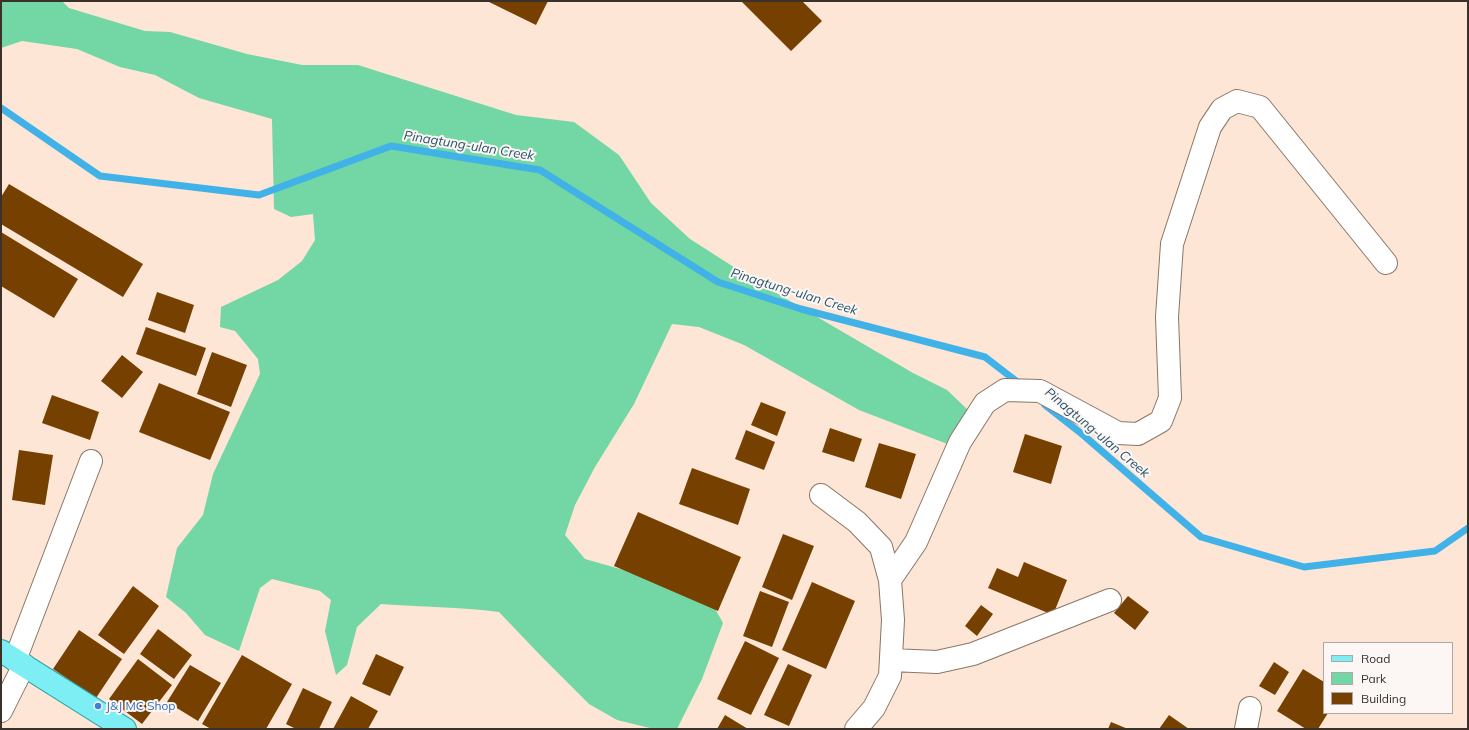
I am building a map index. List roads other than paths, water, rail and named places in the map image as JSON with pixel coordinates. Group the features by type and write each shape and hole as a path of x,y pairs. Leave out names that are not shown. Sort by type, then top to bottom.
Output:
{"main road":[{"path":"13,659 124,729"}],"street":[{"path":"890,580 916,542 960,442 985,402 1005,390 1040,391 1118,433 1138,434 1161,421 1170,398 1167,317 1172,244 1210,127 1222,110 1237,101 1260,107 1386,263"},
{"path":"1,711 13,659 91,461"},
{"path":"821,495 857,522 881,547 890,580 892,620 890,676 874,708 856,729"},
{"path":"891,660 937,662 973,654 1110,600"},
{"path":"1246,729 1250,708"}],"waterway":[{"name":"Pinagtung-ulan Creek","path":"1,108 100,176 259,195 391,146 540,170 718,282 801,309 985,357 1020,384"},
{"name":"Pinagtung-ulan Creek","path":"1045,405 1082,434 1201,537 1304,567 1435,551 1468,528"}],"place":[{"name":"J&J MC Shop","path":"98,706"}]}
